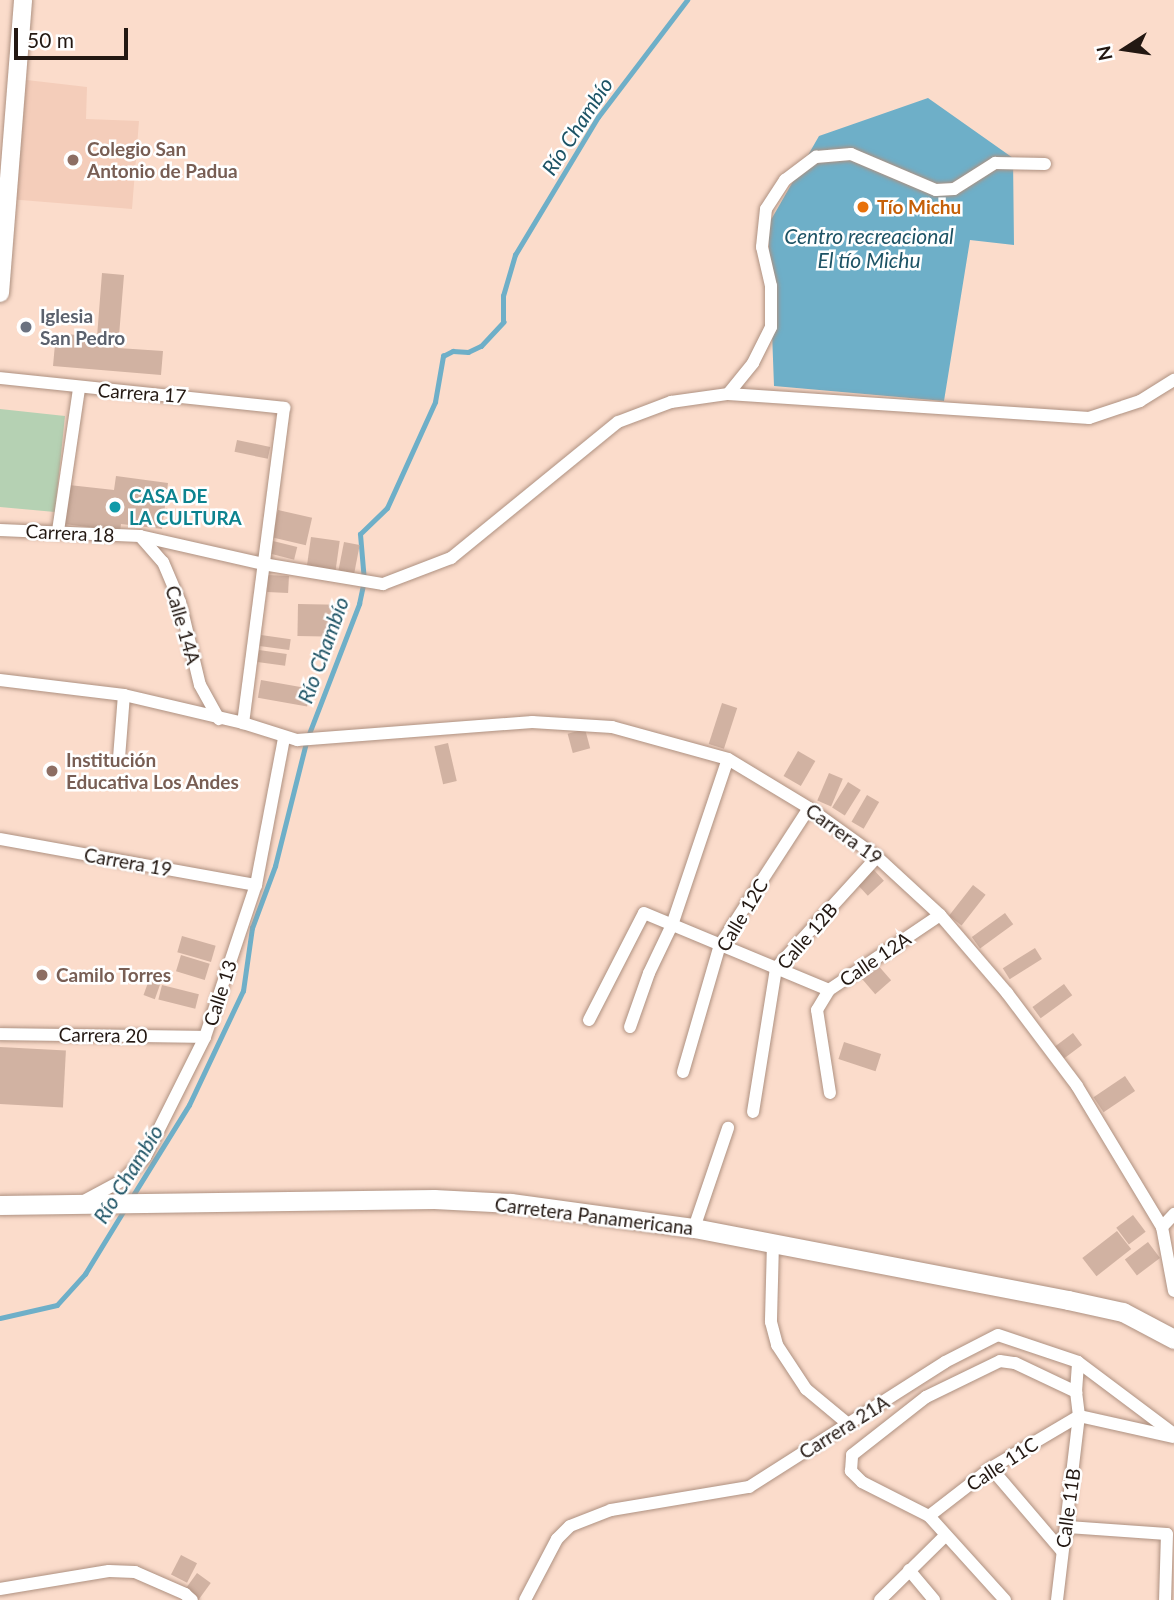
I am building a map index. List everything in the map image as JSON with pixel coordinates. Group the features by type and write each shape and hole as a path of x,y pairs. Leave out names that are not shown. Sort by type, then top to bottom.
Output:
{"highway":[{"name":"Carretera Panamericana","path":"0,1205 434,1199 511,1203 694,1228 1123,1312 1174,1339"}],"main road":[{"path":"0,293 3,207 23,0"}],"street":[{"path":"728,394 753,363 771,327 771,286 762,247 766,209 785,180 816,158 851,154 936,190 954,189 995,163 1045,164"},
{"name":"Carrera 17","path":"0,378 79,388 145,391 284,408 263,564"},
{"path":"728,394 1089,418 1140,401 1174,380"},
{"path":"58,531 79,388"},
{"name":"Carrera 18","path":"0,530 140,536 263,564 383,584 451,558 618,422 671,401 728,394"},
{"name":"Calle 14A","path":"140,536 163,562 180,602 200,685 219,719"},
{"path":"0,680 124,695 243,723 263,564"},
{"path":"119,758 124,695"},
{"name":"Carrera 19","path":"243,723 284,738 298,740 532,722 612,727 728,759 809,808 877,857 940,915 1007,993 1077,1086 1162,1227 1174,1291"},
{"name":"Calle 13","path":"79,1204 123,1180 145,1157 205,1037 256,885 284,738"},
{"path":"630,1027 649,973 672,925 728,759"},
{"name":"Calle 12C","path":"683,1072 720,945 809,808"},
{"name":"Carrera 19","path":"0,839 256,885"},
{"name":"Calle 12B","path":"753,1112 776,968 877,857"},
{"path":"589,1020 644,913 829,990"},
{"name":"Calle 12A","path":"830,1093 817,1010 829,990 940,915"},
{"name":"Carrera 20","path":"0,1034 205,1037"},
{"path":"694,1228 728,1128"},
{"path":"1162,1227 1174,1214"},
{"path":"773,1243 771,1322 777,1345 806,1389 848,1424"},
{"name":"Carrera 21A","path":"525,1600 557,1539 570,1525 583,1518 611,1510 749,1486 945,1362 998,1335 1078,1363 1174,1435"},
{"path":"1005,1600 929,1516 862,1482 851,1471 852,1455 926,1397 1000,1361 1014,1363 1076,1392"},
{"name":"Calle 11B","path":"1057,1600 1062,1550 1068,1527 1079,1416 1076,1392 1078,1363"},
{"path":"1079,1416 1174,1435"},
{"name":"Calle 11C","path":"929,1516 990,1468 1079,1416"},
{"path":"990,1468 1062,1550"},
{"path":"1068,1527 1167,1534 1165,1600"},
{"path":"880,1600 945,1536"},
{"path":"909,1570 934,1600"},
{"path":"0,1589 109,1571 135,1572 185,1594 192,1600"}],"shaded area":[{"name":"Colegio San Antonio de Padua","path":"18,79 87,87 86,119 139,121 132,209 8,199"}],"green space":[{"path":"0,409 65,416 55,512 0,507"}],"water":[{"name":"Centro recreacional El tío Michu","path":"928,98 1013,158 1014,245 970,240 944,401 774,386 768,225 819,136"}],"building":[{"path":"102,273 124,275 118,348 163,351 161,375 53,366 56,333 97,337"},
{"path":"237,440 270,447 268,459 235,452"},
{"name":"CASA DE LA CULTURA","path":"116,476 168,483 162,529 121,524 120,531 64,524 69,485 114,490"},
{"path":"278,510 312,518 306,545 272,537"},
{"path":"311,537 340,541 336,571 307,567"},
{"path":"273,541 297,547 294,560 270,554"},
{"path":"344,542 360,545 354,574 338,570"},
{"path":"268,575 289,576 288,593 267,592"},
{"path":"298,604 338,605 337,637 297,636"},
{"path":"261,635 291,639 289,650 259,646"},
{"path":"259,650 287,654 285,666 257,662"},
{"path":"261,680 310,689 307,706 258,698"},
{"path":"722,703 737,708 724,749 709,744"},
{"path":"585,729 590,748 573,753 568,734"},
{"path":"448,743 457,781 443,784 434,746"},
{"path":"798,751 815,761 801,786 784,776"},
{"path":"829,773 843,779 831,806 817,801"},
{"path":"848,782 861,790 845,815 832,807"},
{"path":"867,795 879,802 864,829 852,822"},
{"path":"873,869 884,881 868,896 857,884"},
{"path":"973,885 986,895 962,926 949,916"},
{"path":"1005,913 1013,924 980,948 972,937"},
{"path":"182,936 216,946 211,962 177,952"},
{"path":"1035,948 1042,959 1010,979 1003,968"},
{"path":"181,955 210,964 205,980 176,971"},
{"path":"876,963 891,980 875,994 860,977"},
{"path":"149,980 160,984 155,999 144,995"},
{"path":"1064,984 1072,995 1041,1018 1032,1007"},
{"path":"162,985 199,994 195,1009 158,1000"},
{"path":"1073,1033 1082,1045 1064,1059 1055,1047"},
{"path":"844,1042 881,1054 876,1071 838,1059"},
{"path":"0,1047 66,1050 63,1107 0,1104"},
{"path":"1125,1076 1135,1091 1104,1112 1093,1097"},
{"path":"1133,1215 1146,1232 1129,1244 1116,1228"},
{"path":"1117,1231 1131,1249 1096,1276 1082,1258"},
{"path":"1148,1242 1160,1258 1137,1275 1125,1259"},
{"path":"181,1555 197,1563 187,1583 171,1575"},
{"path":"197,1573 211,1583 198,1600 185,1590"}],"waterway":[{"name":"Río Chambío","path":"132,1197 189,1105 243,991 252,928 275,866 307,739 359,604 364,581 360,534 387,508 435,402 443,356 453,351 468,352 481,346 503,322 503,296 515,255 598,117 687,0"},
{"name":"Río Chambío","path":"0,1318 57,1305 85,1274 124,1210"}],"place":[{"name":"Colegio San Antonio de Padua","path":"73,160"},
{"name":"Tío Michu","path":"863,207"},
{"name":"Iglesia San Pedro","path":"26,327"},
{"name":"CASA DE LA CULTURA","path":"115,507"},
{"name":"Institución Educativa Los Andes","path":"52,771"},
{"name":"Camilo Torres","path":"42,975"}]}
